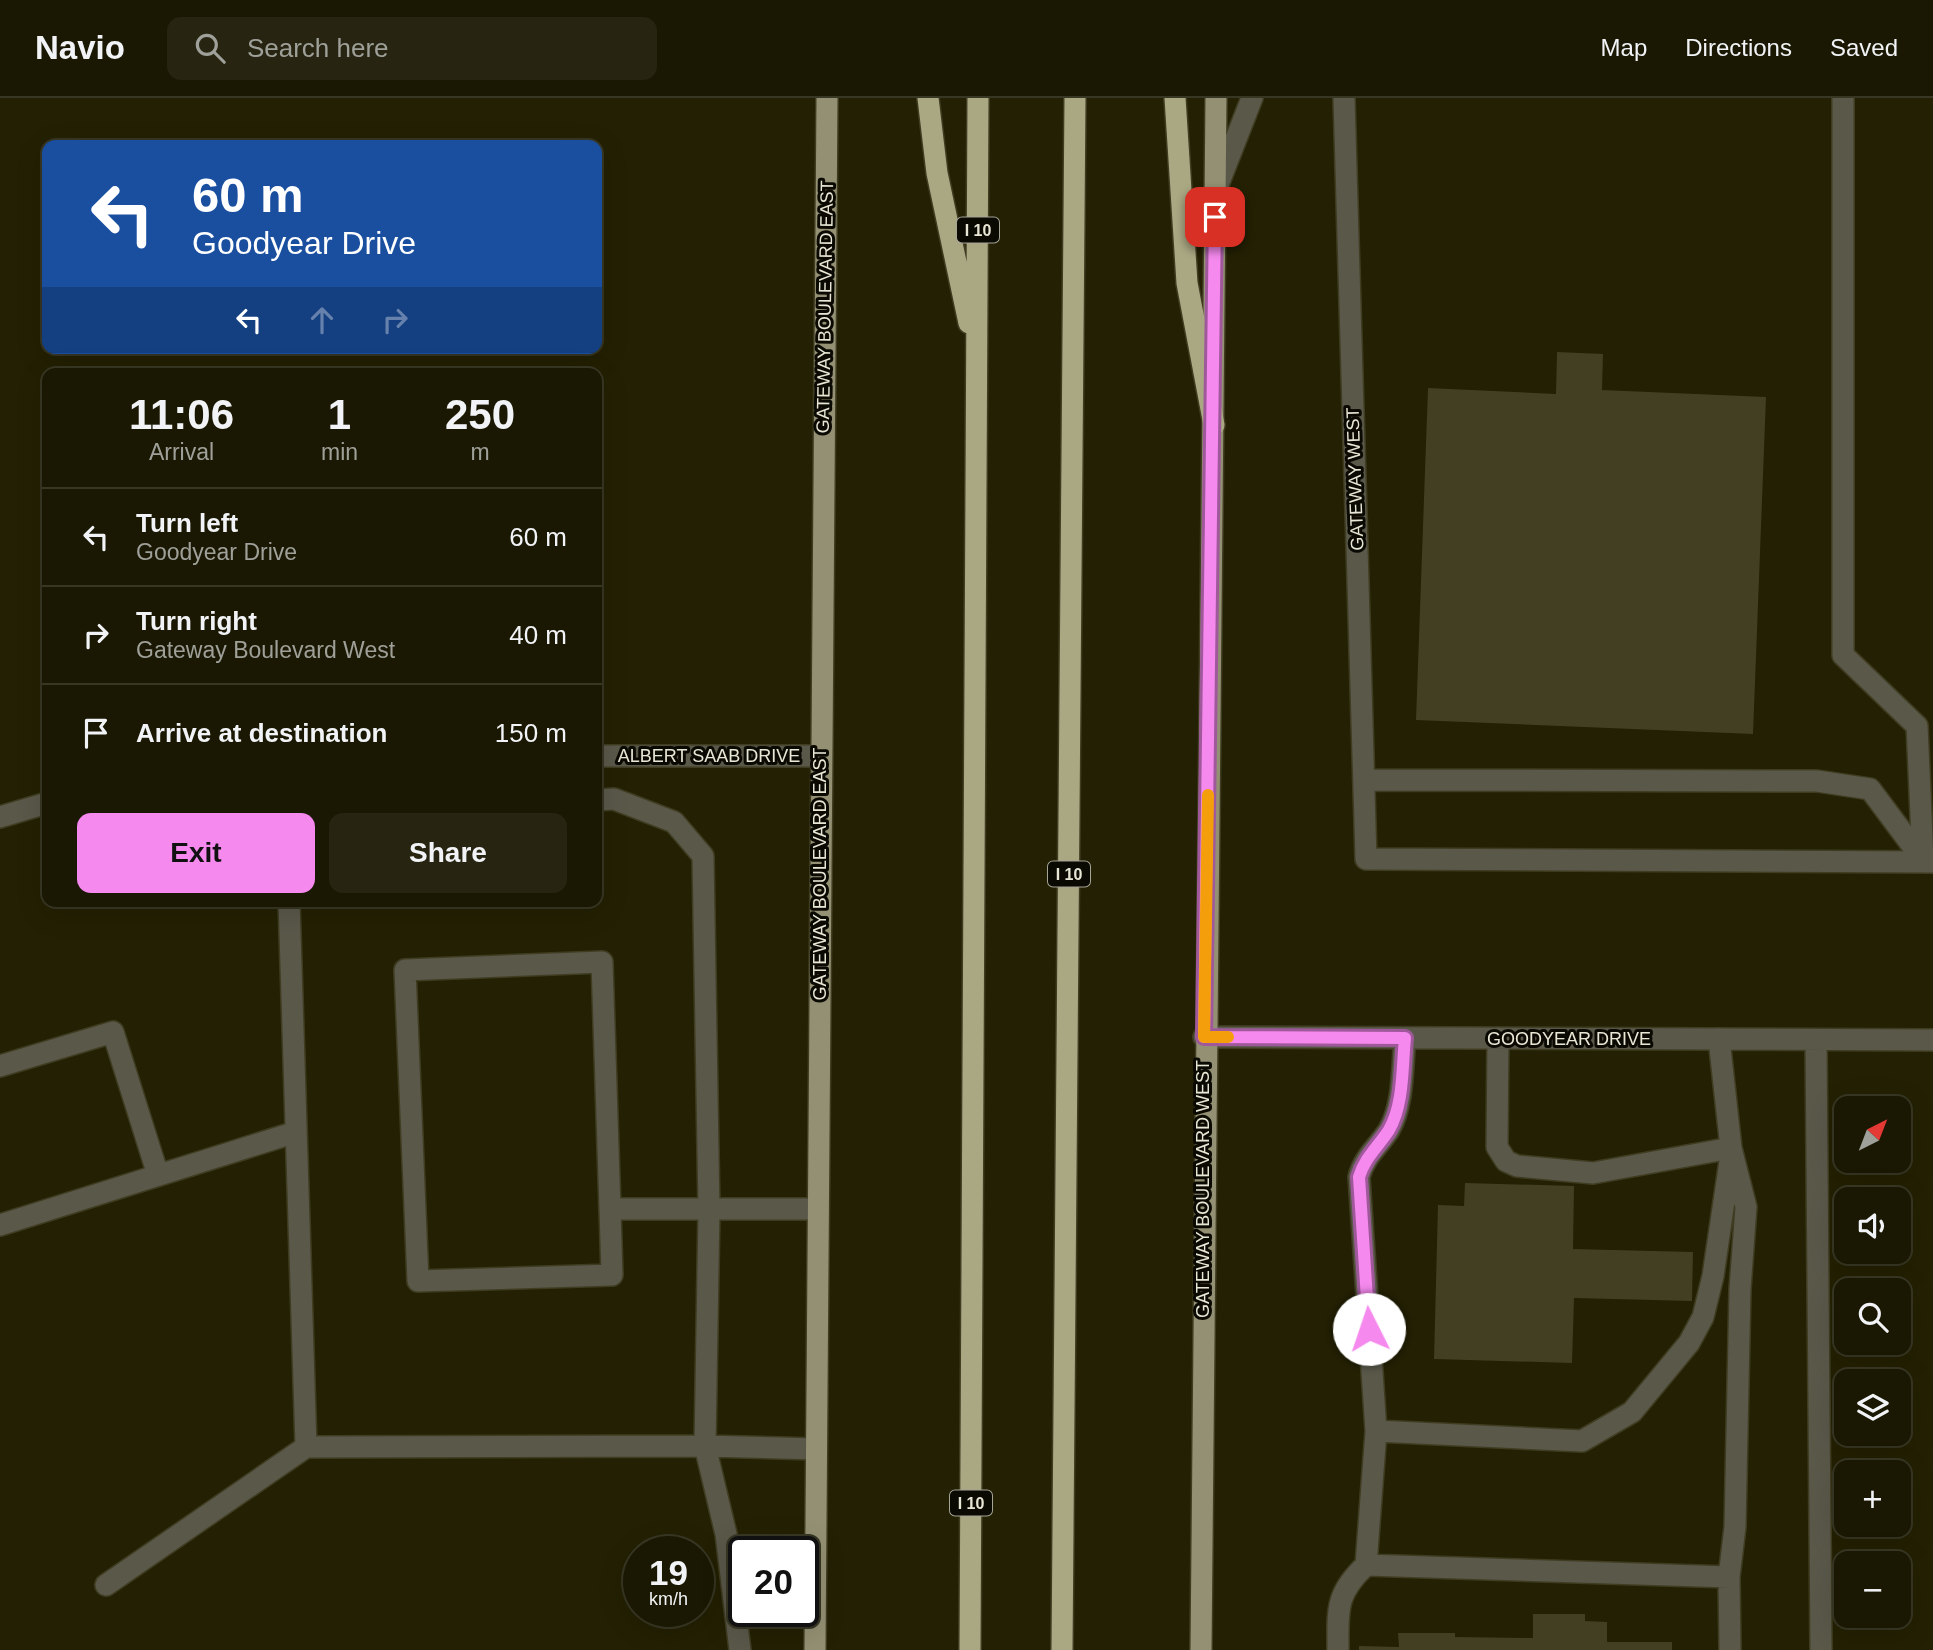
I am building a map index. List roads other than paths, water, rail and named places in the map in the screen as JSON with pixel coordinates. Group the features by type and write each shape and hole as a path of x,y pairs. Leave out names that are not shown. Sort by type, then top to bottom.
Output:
{"highway":[{"path":"928,98 937,173 978,363"},
{"name":"I 10","path":"970,1650 978,98"},
{"name":"I 10","path":"1062,1650 1075,98"},
{"path":"1175,98 1187,283 1214,425"}],"main road":[{"name":"GATEWAY BOULEVARD EAST","path":"815,1650 827,98"},
{"name":"GATEWAY BOULEVARD WEST","path":"1200,1650 1204,1037 1214,425 1216,98"}],"street":[{"path":"1215,191 1252,98"},
{"name":"GATEWAY WEST","path":"1344,98 1366,859 1928,861"},
{"path":"1843,98 1843,655 1917,726 1928,861"},
{"name":"ALBERT SAAB DRIVE","path":"602,756 821,756"},
{"path":"1364,780 1817,781 1870,789 1928,861"},
{"path":"602,800 614,799 674,822 703,856 709,1210 705,1446 726,1534 740,1650"},
{"path":"0,817 42,804"},
{"path":"289,907 306,1447"},
{"path":"602,962 610,1209 612,1275 418,1281 405,970 602,962"},
{"path":"0,1066 113,1032 158,1175"},
{"name":"GOODYEAR DRIVE","path":"1204,1037 1933,1040"},
{"path":"1338,1650 1338,1612 1346,1583 1366,1565 1376,1431 1359,1177 1363,1162 1389,1130 1395,1114 1405,1038"},
{"path":"1498,1038 1497,1147 1506,1161 1517,1166 1593,1173 1731,1148"},
{"path":"1719,1039 1731,1148 1746,1207 1735,1527 1729,1577 1730,1650"},
{"path":"1816,1040 1821,1650"},
{"path":"0,1225 296,1132"},
{"path":"1376,1431 1583,1441 1632,1412 1689,1343 1703,1317 1713,1276 1731,1148"},
{"path":"610,1209 817,1209"},
{"path":"106,1585 306,1447 705,1446 816,1449"},
{"path":"1366,1565 1729,1577"}]}
